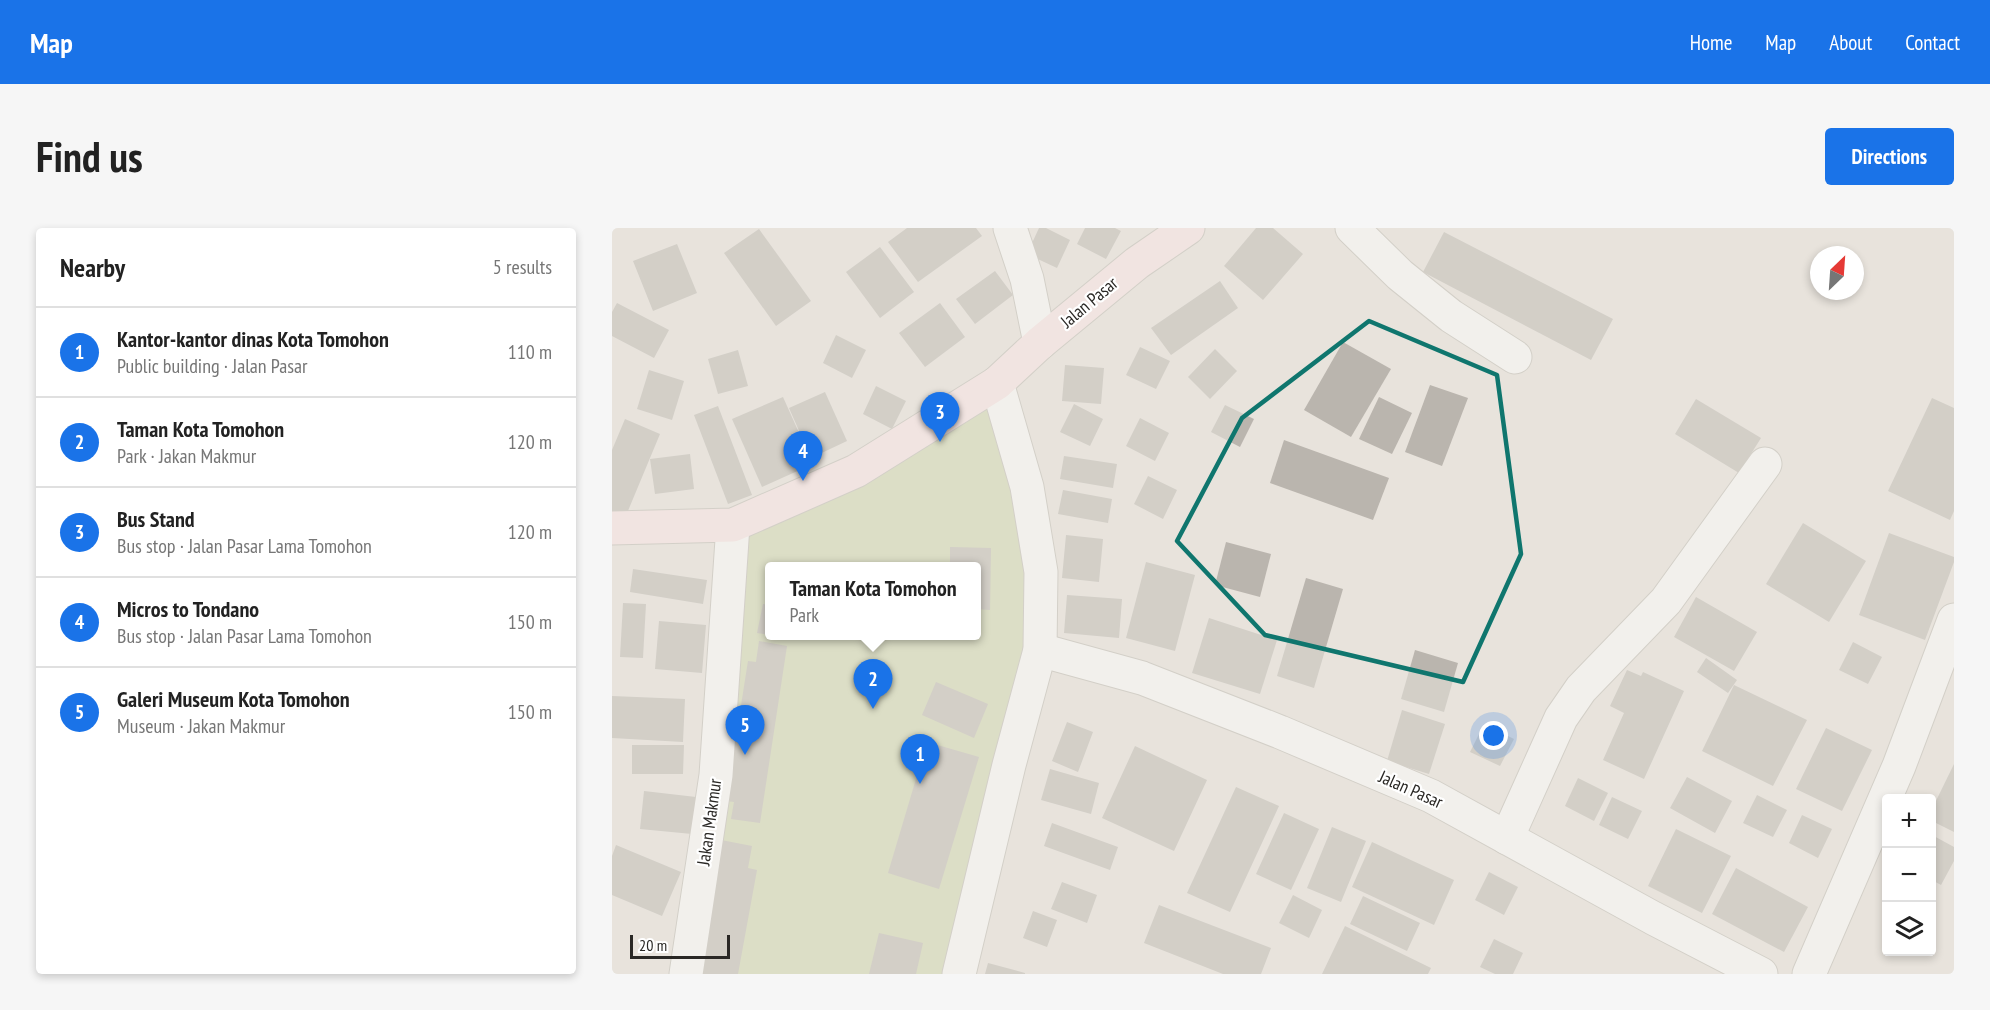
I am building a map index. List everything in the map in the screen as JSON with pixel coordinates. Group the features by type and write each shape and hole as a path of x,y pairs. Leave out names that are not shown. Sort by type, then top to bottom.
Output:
{"street":[{"path":"1010,228 1027,279 1040,344"},
{"name":"Jalan Pasar","path":"733,525 856,471 996,383 1137,263 1188,228"},
{"path":"1352,228 1400,275 1451,316 1515,357"},
{"path":"959,974 1009,765 1040,650 1041,572 1027,487 996,383"},
{"path":"1508,838 1561,718 1581,689 1666,601 1765,464"},
{"path":"612,528 733,525"},
{"name":"Jakan Makmur","path":"686,974 717,775 733,525"},
{"path":"1809,974 1899,766 1954,620"},
{"name":"Jalan Pasar","path":"1040,650 1142,678 1280,732 1431,796 1653,918 1761,974"}],"highlighted area":[{"path":"1369,321 1497,375 1521,554 1463,682 1265,635 1177,541 1242,418"}],"green space":[{"path":"997,383 1041,572 959,974 686,974 733,525"}],"building":[{"path":"907,228 976,228 982,236 918,282 888,242"},
{"path":"1039,228 1046,228 1070,240 1057,268 1027,254"},
{"path":"1085,228 1115,228 1121,231 1106,259 1077,244"},
{"path":"1256,228 1273,228 1303,254 1263,300 1224,266"},
{"path":"759,229 811,301 776,326 724,253"},
{"path":"1444,232 1613,319 1591,360 1423,272"},
{"path":"677,244 697,293 653,311 633,261"},
{"path":"880,247 914,292 880,318 846,272"},
{"path":"995,271 1013,295 975,324 956,299"},
{"path":"1220,281 1238,308 1171,355 1151,328"},
{"path":"617,303 669,330 654,358 612,336 612,312"},
{"path":"940,303 965,337 925,367 899,333"},
{"path":"836,335 866,350 852,378 823,363"},
{"path":"1343,342 1391,369 1351,437 1304,410"},
{"path":"1140,347 1170,361 1156,389 1126,375"},
{"path":"1215,349 1237,371 1210,399 1188,377"},
{"path":"738,350 748,386 718,394 708,359"},
{"path":"1065,365 1104,368 1101,404 1062,401"},
{"path":"649,370 684,381 672,420 637,409"},
{"path":"1430,385 1468,398 1442,466 1405,452"},
{"path":"876,386 906,401 892,429 863,414"},
{"path":"825,392 847,441 811,458 789,408"},
{"path":"783,397 813,464 762,487 732,419"},
{"path":"1379,397 1412,413 1392,454 1359,439"},
{"path":"1932,398 1954,408 1954,511 1950,520 1888,491"},
{"path":"1696,399 1761,438 1739,473 1675,434"},
{"path":"1074,404 1103,419 1090,446 1060,432"},
{"path":"1225,405 1254,419 1240,447 1211,432"},
{"path":"718,406 752,495 728,504 694,415"},
{"path":"1140,418 1169,433 1155,461 1126,446"},
{"path":"625,419 660,434 625,518 612,513 612,450"},
{"path":"1284,440 1389,478 1373,520 1270,483"},
{"path":"690,454 694,489 655,494 650,459"},
{"path":"1064,456 1117,464 1113,488 1060,479"},
{"path":"1148,476 1177,490 1163,519 1134,504"},
{"path":"1063,490 1112,499 1108,523 1058,514"},
{"path":"1803,523 1866,561 1829,622 1766,584"},
{"path":"1889,533 1954,557 1925,640 1859,615"},
{"path":"1066,535 1103,539 1099,582 1062,578"},
{"path":"1226,542 1271,554 1260,597 1215,585"},
{"path":"950,547 991,548 990,610 981,609 981,562 950,562"},
{"path":"1146,562 1195,575 1175,651 1126,638"},
{"path":"633,569 707,580 703,604 630,592"},
{"path":"1306,578 1343,589 1314,688 1277,676"},
{"path":"1067,595 1122,599 1119,638 1064,633"},
{"path":"1696,597 1757,632 1734,671 1674,637"},
{"path":"623,603 646,604 643,658 620,657"},
{"path":"763,604 765,604 765,634 757,633"},
{"path":"1209,618 1277,640 1260,694 1192,673"},
{"path":"659,621 706,625 702,673 655,669"},
{"path":"759,641 787,646 760,823 731,819 734,802 726,801 748,661 756,662"},
{"path":"1853,642 1882,657 1868,684 1839,670"},
{"path":"1415,650 1458,663 1444,712 1401,699"},
{"path":"1706,658 1737,680 1728,693 1697,672"},
{"path":"1627,670 1641,676 1643,672 1684,691 1644,779 1603,760 1624,713 1610,706"},
{"path":"936,682 988,704 974,738 922,715"},
{"path":"1734,685 1807,720 1773,786 1702,751"},
{"path":"612,696 685,699 683,742 612,738"},
{"path":"1402,710 1445,724 1429,774 1387,761"},
{"path":"1067,722 1093,732 1078,772 1052,761"},
{"path":"1484,724 1514,739 1500,766 1470,752"},
{"path":"1826,728 1872,750 1842,811 1796,789"},
{"path":"927,742 979,757 939,889 888,873"},
{"path":"632,745 684,745 683,774 632,774"},
{"path":"1135,746 1207,780 1174,851 1102,818"},
{"path":"1954,764 1954,832 1936,823 1936,801"},
{"path":"1050,769 1099,783 1091,814 1041,800"},
{"path":"1687,777 1732,801 1715,833 1670,808"},
{"path":"1578,778 1608,793 1594,821 1565,806"},
{"path":"1236,787 1279,806 1230,912 1187,893"},
{"path":"644,791 696,797 692,834 640,829"},
{"path":"1757,795 1787,810 1773,837 1743,823"},
{"path":"1612,797 1642,811 1628,839 1599,825"},
{"path":"1284,813 1319,829 1291,890 1256,874"},
{"path":"1802,815 1832,829 1818,858 1789,843"},
{"path":"1052,823 1118,847 1110,870 1044,846"},
{"path":"1332,827 1366,841 1341,902 1307,888"},
{"path":"1676,829 1731,856 1702,913 1648,886"},
{"path":"1936,837 1954,847 1954,861 1941,885 1936,882"},
{"path":"721,840 752,846 748,868 757,870 738,974 691,974"},
{"path":"1372,842 1454,880 1434,925 1352,887"},
{"path":"616,845 681,872 662,916 612,895 612,856"},
{"path":"1736,868 1808,907 1784,952 1712,914"},
{"path":"1489,872 1518,887 1504,915 1475,900"},
{"path":"1062,882 1097,895 1087,923 1051,909"},
{"path":"1293,895 1322,910 1309,938 1279,923"},
{"path":"1363,896 1420,923 1407,951 1350,924"},
{"path":"1159,905 1271,948 1261,974 1223,974 1144,943"},
{"path":"1033,911 1057,920 1047,947 1023,938"},
{"path":"1345,926 1431,968 1428,974 1322,974"},
{"path":"879,933 923,943 916,974 869,974"},
{"path":"1494,939 1523,953 1513,974 1495,974 1480,967"},
{"path":"988,963 1025,973 1025,974 985,974"}],"place":[{"name":"Bus Stand","path":"940,442"},
{"name":"Micros to Tondano","path":"803,481"},
{"name":"Taman Kota Tomohon","path":"873,709"},
{"name":"Galeri Museum Kota Tomohon","path":"745,755"},
{"name":"Kantor-kantor dinas Kota Tomohon","path":"920,784"}]}
